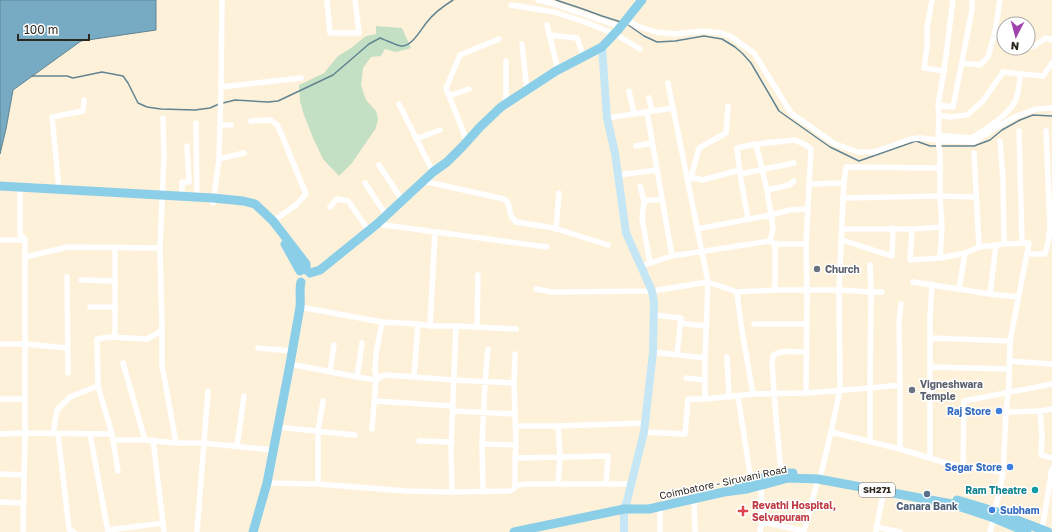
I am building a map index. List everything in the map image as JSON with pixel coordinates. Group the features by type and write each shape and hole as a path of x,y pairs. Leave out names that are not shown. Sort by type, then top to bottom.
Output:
{"main road":[{"path":"305,271 320,270 369,231 433,172 447,162 480,127 506,104 558,70 602,47 621,27 642,0"},
{"path":"602,47 607,118 615,153 626,233 652,290 654,302 653,352 644,432 625,505 624,532"},
{"path":"0,186 20,189 243,201 255,204 273,220 304,260 306,264 305,271"},
{"path":"0,189 60,189 163,197 182,197 213,200 240,205 255,211 266,220 287,246 310,279 304,282 306,288 300,303 267,483 253,532"},
{"path":"724,492 751,481 781,473 819,476 963,501 994,514 1045,531"},
{"name":"Coimbatore - Siruvani Road","path":"514,532 625,505 638,510 649,509 724,492 747,489 788,478 819,476 994,514 1027,532"}],"street":[{"path":"213,200 219,159 221,125 222,0"},
{"path":"327,0 330,32 359,33 355,0"},
{"path":"538,0 621,27 640,49"},
{"path":"932,0 927,28 927,47 924,68 944,71"},
{"path":"940,258 942,227 938,105 953,0"},
{"path":"938,105 954,107 972,10 972,0"},
{"path":"962,63 980,65 988,57 995,32 1000,0"},
{"path":"510,5 554,12 585,22 621,27 637,26 656,32 676,34 703,32 721,33 730,36 754,53 792,113 836,144 858,152 874,152 911,139 938,137 972,138 997,121 1006,113 1016,100 1021,74"},
{"path":"547,25 558,70"},
{"path":"549,35 577,38 584,57"},
{"path":"1036,45 1046,38 1052,40"},
{"path":"467,141 446,88 460,55 499,39"},
{"path":"522,44 527,90"},
{"path":"506,61 506,104"},
{"path":"939,115 950,117 967,115 984,101 1003,72 1043,76 1052,63"},
{"path":"221,87 301,78"},
{"path":"668,83 689,180 708,282 705,399"},
{"path":"449,96 469,89"},
{"path":"629,91 634,114"},
{"path":"649,98 652,143 672,256"},
{"path":"60,189 52,117 83,111 84,100"},
{"path":"399,104 433,172"},
{"path":"689,180 699,148 726,133 728,106"},
{"path":"607,118 673,108"},
{"path":"938,137 947,141 974,142 1017,116 1036,109 1052,108"},
{"path":"163,118 164,156 160,248 162,365 176,443"},
{"path":"251,121 271,120 278,126 306,194 296,205 273,220"},
{"path":"196,122 197,198"},
{"path":"221,125 231,126"},
{"path":"416,139 440,130"},
{"path":"1027,254 1045,254 1051,227 1046,130"},
{"path":"1019,131 1022,242"},
{"path":"748,219 737,148 756,144 795,140 811,149 806,244 806,393"},
{"path":"1000,141 1003,180 1004,244"},
{"path":"636,146 652,143"},
{"path":"756,144 767,190 773,229 775,290"},
{"path":"182,197 182,182 189,182 187,146"},
{"path":"219,159 244,153"},
{"path":"974,153 979,247"},
{"path":"689,180 702,180 794,162"},
{"path":"378,165 402,200"},
{"path":"762,522 805,532 831,432 840,390 839,290 843,198 846,168 940,168"},
{"path":"618,175 657,170"},
{"path":"423,181 504,199 508,203 511,216 516,222 556,229 608,245"},
{"path":"767,190 789,185 794,181"},
{"path":"809,184 844,182"},
{"path":"365,183 386,215"},
{"path":"640,186 644,202 642,218 650,263"},
{"path":"20,189 20,234 25,240 25,433 23,532"},
{"path":"556,229 559,193"},
{"path":"843,198 940,196 976,197"},
{"path":"330,206 337,199 348,201 369,231"},
{"path":"644,202 662,199"},
{"path":"697,229 790,210 808,209"},
{"path":"377,224 547,247"},
{"path":"842,229 912,229 942,227"},
{"path":"842,240 892,256 893,228"},
{"path":"912,229 910,260 940,258 965,253 979,247 1022,242 1029,243 1010,340 1009,384 1007,393 1003,472 990,532"},
{"path":"430,326 435,232"},
{"path":"0,240 25,240"},
{"path":"641,266 672,256 773,243 806,244"},
{"path":"990,294 996,245"},
{"path":"25,257 68,247 160,248"},
{"path":"115,247 115,337"},
{"path":"959,289 965,253"},
{"path":"870,265 870,442"},
{"path":"477,327 478,275"},
{"path":"67,277 68,373"},
{"path":"81,280 115,281"},
{"path":"536,289 552,292 652,290 708,282 737,292 775,290 839,290 882,292"},
{"path":"912,282 1018,297"},
{"path":"930,457 932,284"},
{"path":"737,292 753,394"},
{"path":"300,303 382,322 430,326 516,329"},
{"path":"900,449 899,322 901,304"},
{"path":"90,308 115,307"},
{"path":"654,315 681,318 677,355"},
{"path":"372,429 377,379 375,372 376,354 382,322"},
{"path":"680,323 706,326"},
{"path":"414,376 418,324"},
{"path":"754,324 806,324"},
{"path":"452,492 452,442 456,326"},
{"path":"118,471 113,437 98,386 97,340 110,337 147,339 162,329"},
{"path":"931,338 1010,340"},
{"path":"357,377 362,343"},
{"path":"0,344 25,344 67,348"},
{"path":"330,372 334,345"},
{"path":"258,348 292,350"},
{"path":"484,491 482,444 488,349"},
{"path":"653,352 706,358"},
{"path":"781,473 774,394 773,356 780,352 807,352"},
{"path":"515,354 514,383 516,486"},
{"path":"727,357 728,396"},
{"path":"1010,361 1052,364"},
{"path":"123,363 145,440"},
{"path":"290,364 357,377 377,379 387,375 514,383"},
{"path":"931,367 1009,368"},
{"path":"686,378 705,380"},
{"path":"963,467 964,401 1052,384"},
{"path":"644,432 686,434 688,399 705,399 753,394 806,393 900,385"},
{"path":"74,532 69,529 56,434 56,410 70,397 98,386"},
{"path":"196,532 208,391"},
{"path":"237,446 244,396"},
{"path":"738,396 751,481"},
{"path":"0,399 25,399"},
{"path":"318,484 318,431 323,401"},
{"path":"375,401 483,413 515,414"},
{"path":"1006,412 1040,411 1052,409"},
{"path":"1040,411 1042,436 1041,455 1052,458"},
{"path":"516,426 645,423"},
{"path":"558,426 560,457 558,484"},
{"path":"277,427 354,435"},
{"path":"831,432 900,449 963,467 1003,472"},
{"path":"0,434 90,434 176,443 203,442 273,450"},
{"path":"90,434 108,531 163,523"},
{"path":"153,440 164,532"},
{"path":"419,440 452,442"},
{"path":"482,444 516,445"},
{"path":"515,458 608,456 606,484"},
{"path":"1045,531 1052,470"},
{"path":"0,474 24,475"},
{"path":"267,483 318,484 406,491 452,492 510,491 516,486 524,484 631,484"},
{"path":"760,532 762,522 762,484"},
{"path":"884,491 876,530 900,532"},
{"path":"694,499 696,532"},
{"path":"0,502 23,503"},
{"path":"660,506 660,532"}],"green space":[{"path":"376,26 402,28 411,48 396,52 385,49 381,56 371,57 363,68 361,85 366,100 376,111 378,119 376,128 352,163 339,176 323,159 313,138 300,101 299,85 324,73 338,56 366,36 376,34"}],"water":[{"path":"0,0 156,0 156,30 81,41 13,90 0,154"}],"waterway":[{"path":"223,103 235,100 268,102 278,101 333,75 369,44 380,38 401,46 405,46 412,41 432,16 453,0"},
{"path":"556,0 621,22"},
{"path":"627,24 644,36 657,42 675,41 704,36 722,39 735,47 751,63 779,111 830,147 859,161 916,141 930,146 974,146 990,140 1002,130 1020,120 1033,115 1052,116"},
{"path":"32,76 67,76 73,78 102,72 123,76 138,103 147,107 195,110 210,108 219,104"}],"place":[{"name":"Church","path":"817,269"},
{"name":"Vigneshwara Temple","path":"912,390"},
{"name":"Raj Store","path":"999,411"},
{"name":"Segar Store","path":"1010,467"},
{"name":"Ram Theatre","path":"1035,490"},
{"name":"Canara Bank","path":"927,494"},
{"name":"Subham","path":"992,510"},
{"name":"Revathi Hospital, Selvapuram","path":"743,511"}]}
